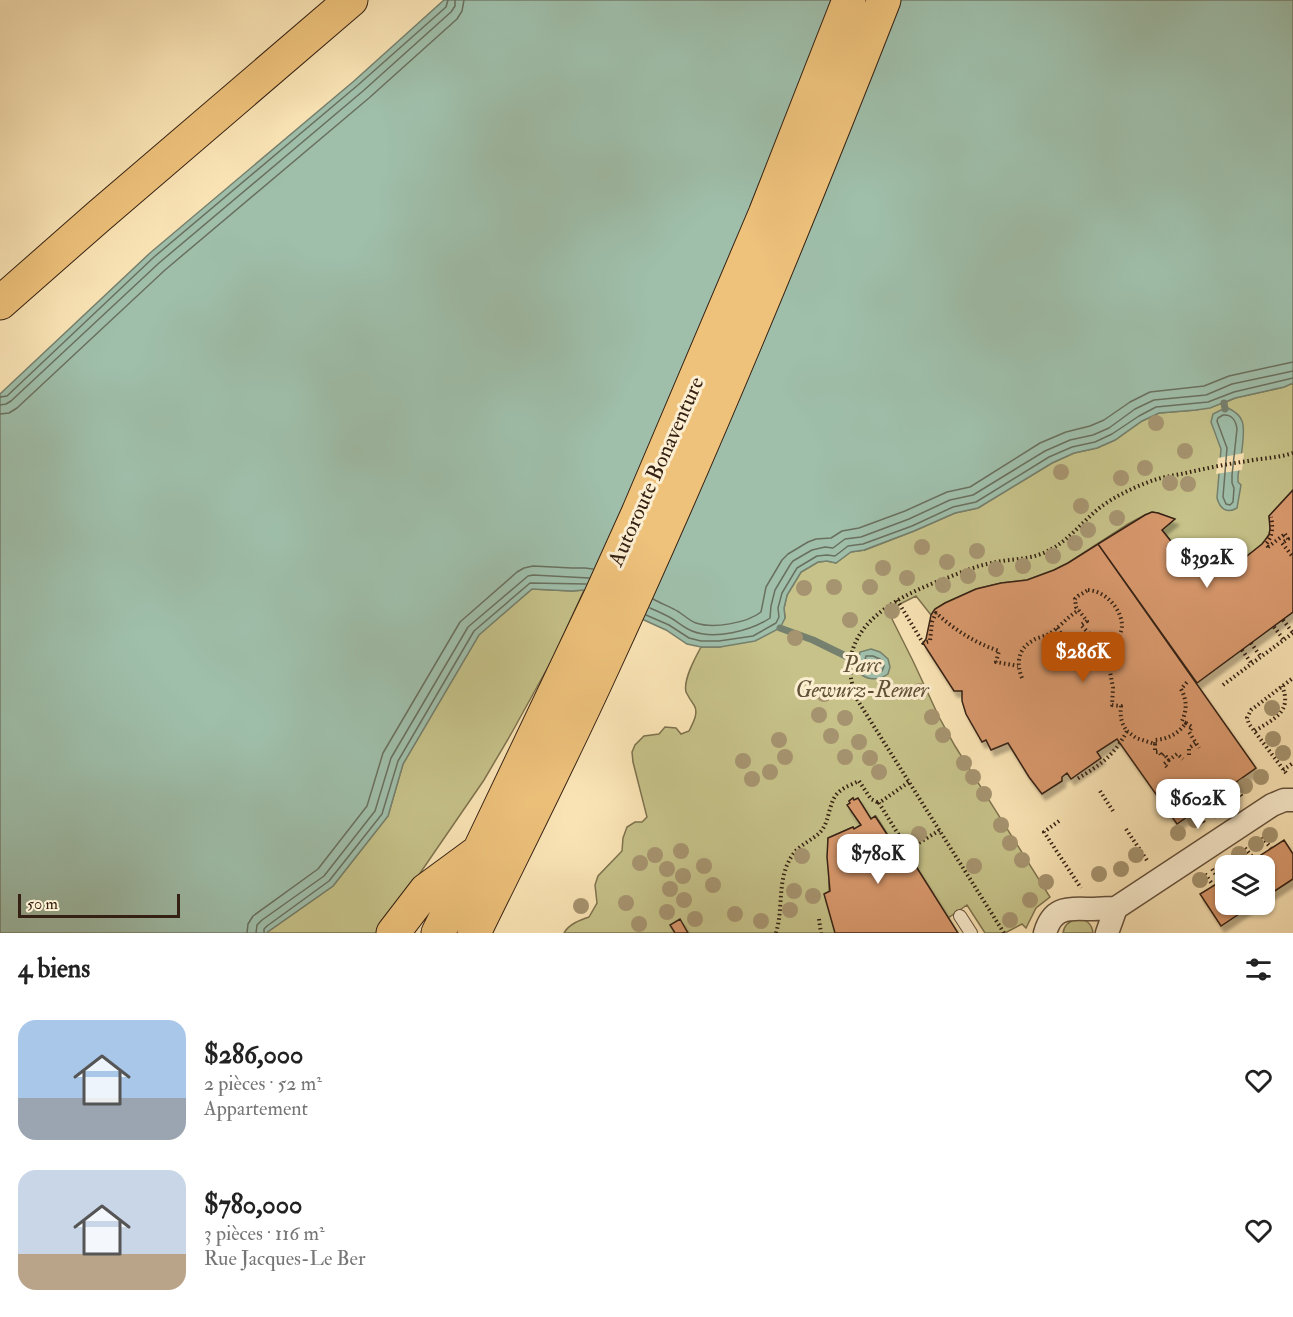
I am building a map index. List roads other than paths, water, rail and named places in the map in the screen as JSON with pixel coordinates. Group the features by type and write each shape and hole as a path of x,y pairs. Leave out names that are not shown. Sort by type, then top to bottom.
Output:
{"highway":[{"path":"0,303 351,0"},
{"name":"Autoroute Bonaventure","path":"438,933 600,597 670,440 760,224 849,0"},
{"name":"Autoroute Bonaventure","path":"474,933 629,611 712,423 777,268 884,0"},
{"path":"393,933 426,890 479,851"}],"street":[{"path":"1045,933 1051,920 1062,911 1116,908 1272,805 1284,800 1293,800"},
{"path":"1107,933 1116,908"}],"lane":[{"path":"960,916 971,933"}],"water":[{"path":"444,0 1293,0 1293,383 1235,398 1210,408 1159,413 1142,421 1115,440 1097,448 1074,453 1052,463 978,508 955,513 864,550 851,552 836,563 818,562 801,572 787,595 784,608 785,618 780,628 755,641 720,647 687,644 666,630 584,590 532,589 479,635 403,764 388,816 333,886 266,933 0,933 0,394 150,253 354,81"},
{"path":"1228,408 1240,417 1243,425 1238,475 1238,482 1241,485 1237,508 1230,511 1222,508 1217,498 1221,449 1211,422 1213,414"},
{"path":"871,649 880,652 888,659 890,667 888,674 876,679 868,678 857,670 860,652"}],"waterway":[{"path":"1224,403 1225,409"},
{"path":"780,628 813,640 858,662"}],"park label":[{"name":"Parc Gewurz-Remer","path":"862,676"}]}
